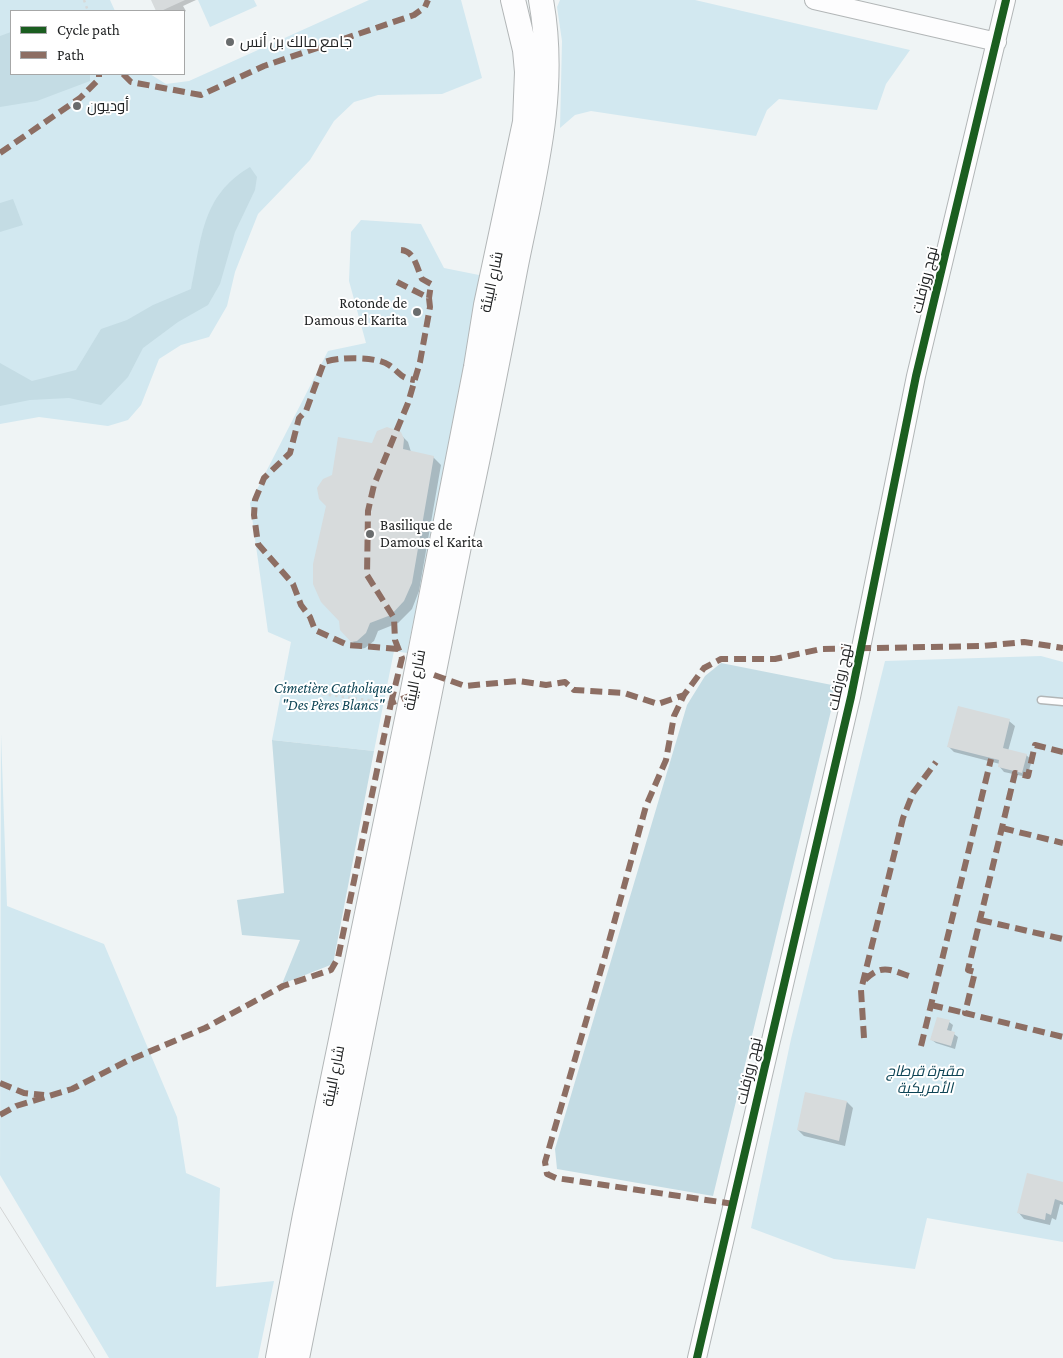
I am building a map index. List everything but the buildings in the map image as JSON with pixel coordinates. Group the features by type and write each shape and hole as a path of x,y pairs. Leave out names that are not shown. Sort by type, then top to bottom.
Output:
{"highway":[{"name":"شارع البيئة","path":"278,1358 305,1215 412,695 476,368 486,305 525,122 527,72 525,50 513,0"},
{"name":"شارع البيئة","path":"297,1358 460,541 483,441 545,119 548,53 541,1"}],"street":[{"path":"814,0 997,42"},
{"name":"نهج روزفلت","path":"697,1358 850,697 916,376 1006,0"}],"lane":[{"path":"1041,700 1063,702"}],"path":[{"path":"290,690 391,703"}],"green space":[{"path":"0,0 110,0 115,10 10,10 10,75 152,75 166,84 189,81 369,0 461,0 482,78 442,94 378,95 354,102 334,121 310,160 258,214 235,272 227,306 209,337 181,345 159,359 141,405 128,420 108,426 39,417 0,424"},
{"path":"198,0 254,0 257,6 210,27"},
{"path":"560,0 695,0 910,50 886,84 877,110 779,99 767,110 756,136 591,111 575,115 560,128 562,41 557,7"},
{"name":"Basilique de Damous el Karita","path":"361,220 421,224 444,268 484,276 407,653 394,651 374,751 272,740 291,642 268,632 250,503 328,351 366,343 349,281 351,232"},
{"name":"مقبرة قرطاج الأمريكية","path":"1041,656 1063,662 1063,1242 927,1218 915,1269 834,1259 751,1228 791,1039 885,661"},
{"path":"1,734 7,906 104,944 177,1117 186,1173 220,1188 216,1287 274,1281 258,1358 109,1358 0,1175"}],"shaded area":[{"path":"10,32 10,75 90,75 90,81 37,101 0,107 0,36"},
{"path":"250,167 257,177 255,190 235,232 220,284 208,305 178,322 143,348 128,377 101,405 69,398 30,400 0,406 0,363 32,381 76,370 101,329 127,320 153,305 191,289 206,220 213,205 234,178"},
{"path":"13,199 23,225 0,232 0,203"},
{"path":"721,663 837,686 713,1196 557,1169 555,1149 687,705 705,676"},
{"path":"272,740 374,751 333,964 282,984 300,940 242,935 237,900 284,893"}],"tram line":[{"path":"0,1207 95,1358"}],"marked path":[{"path":"124,75 131,82 201,95 264,66 414,15 425,7 428,0"},
{"path":"0,153 80,98 99,79 99,75"},
{"path":"401,250 406,251 412,257 422,279 431,284 429,298"},
{"path":"391,703 402,658 395,640 394,618 367,575 368,511 374,485 408,403 420,362 430,307 429,298 397,282"},
{"path":"398,649 348,645 315,630 310,617 301,605 293,584 258,544 254,515 255,500 264,478 290,453 299,418 306,411 324,362 347,358 375,360 383,362 403,376 415,380"},
{"path":"734,1204 556,1178 547,1174 545,1162 646,806 666,760 674,716 684,695 704,668 721,659 775,659 821,649 983,646 1024,642 1063,648"},
{"path":"434,675 465,686 518,681 546,685 565,682 574,690 624,693 658,704 684,695"},
{"path":"0,1115 16,1106 72,1089 127,1061 205,1028 283,986 331,970 338,958 391,703 412,695"},
{"path":"1063,752 1035,745 1028,776 1015,773 968,970 975,972 965,1013 1063,1037"},
{"path":"921,1046 991,759"},
{"path":"864,1038 861,990 903,818 913,793 936,762"},
{"path":"1002,828 1063,843"},
{"path":"980,920 1063,939"},
{"path":"865,980 876,972 886,969 909,976"},
{"path":"931,1005 965,1013"},
{"path":"0,1083 24,1093 44,1095"}],"cycle path":[{"path":"697,1358 851,697 916,376 1006,0"}],"place":[{"name":"جامع مالك بن أنس","path":"230,42"},
{"name":"أوديون","path":"77,106"},
{"name":"Rotonde de Damous el Karita","path":"417,312"},
{"name":"Basilique de Damous el Karita","path":"370,534"}],"park label":[{"name":"Cimetière Catholique \"Des Pères Blancs\"","path":"333,696"}]}
